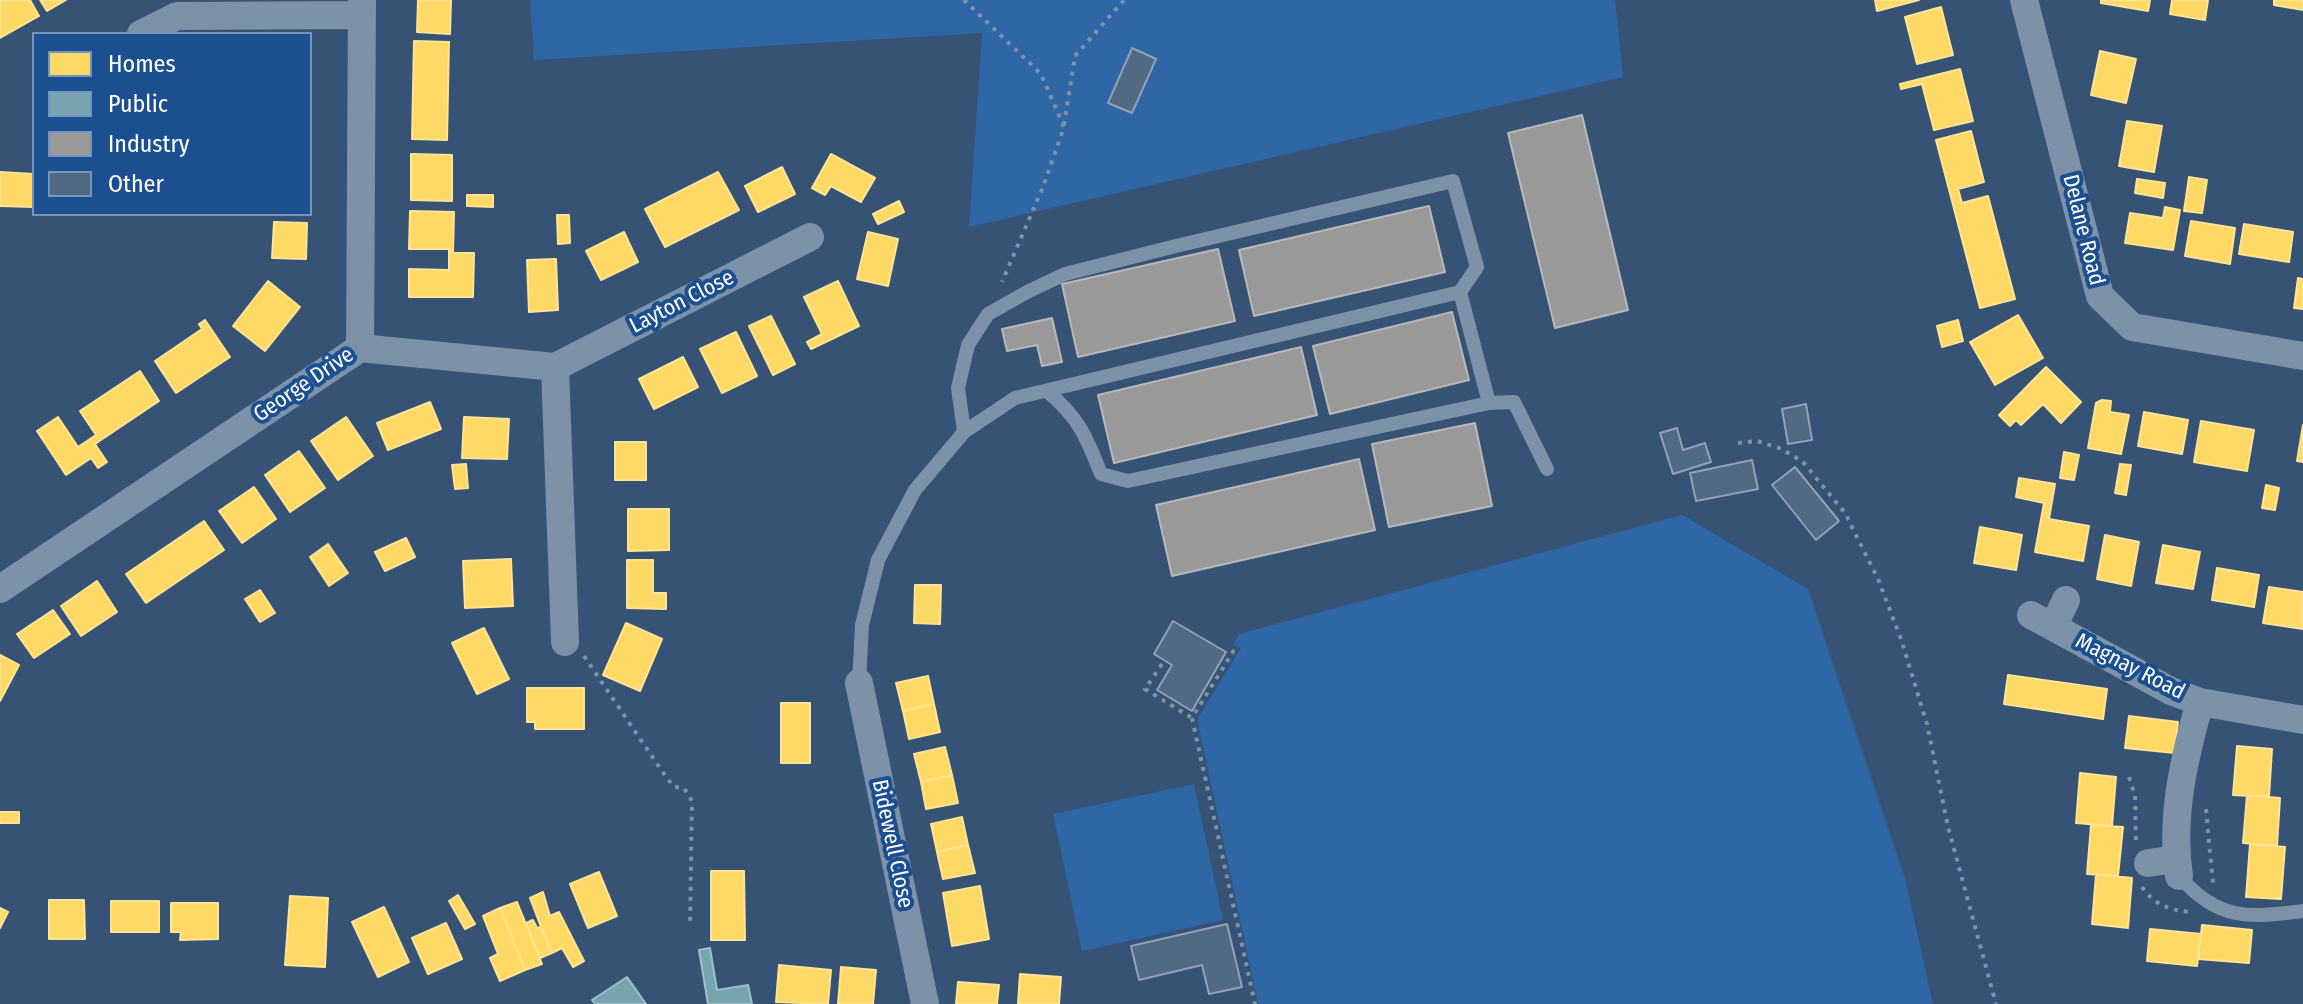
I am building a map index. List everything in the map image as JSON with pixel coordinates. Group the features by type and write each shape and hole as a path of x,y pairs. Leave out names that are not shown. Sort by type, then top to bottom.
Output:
{"street":[{"name":"Delane Road","path":"2024,0 2100,296 2132,327 2303,356"},
{"path":"145,32 177,16 362,7"},
{"name":"George Drive","path":"0,589 360,348 362,7"},
{"name":"Layton Close","path":"555,367 810,237"},
{"path":"360,348 555,367 565,642"},
{"name":"Magnay Road","path":"2066,600 2042,621 2171,691 2200,702 2303,720"},
{"name":"Bidewell Close","path":"859,683 925,1004"},
{"path":"2148,863 2178,868 2177,810 2200,702"}],"lane":[{"path":"859,683 862,625 878,560 915,490 964,432 1015,398 1460,292 1477,267 1453,181 1239,229 1065,274 988,314 968,345 958,388 964,432"},
{"path":"1460,292 1489,403"},
{"path":"1047,391 1066,407 1083,429 1101,474 1128,481 1489,403 1514,402 1547,469"},
{"path":"2178,868 2191,890 2215,907 2237,915 2303,911"}],"path":[{"path":"964,0 1041,74 1064,127"},
{"path":"988,314 1043,187 1064,127 1075,56 1124,0"},
{"path":"1738,443 1757,441 1782,449 1803,462 1845,513 1878,579 1901,639 1927,724 1948,827 1996,1004"},
{"path":"565,642 575,643 666,777 674,787 684,788 692,801 690,926"},
{"path":"1234,650 1192,718 1255,1004"},
{"path":"1162,664 1145,689 1192,718"},
{"path":"2206,797 2215,907"}],"shaded area":[{"path":"530,0 1615,0 1623,77 969,227 982,33 534,60"},
{"path":"1682,515 1808,589 1906,882 1933,1004 1258,1004 1197,719 1241,648 1233,645 1239,634"},
{"path":"1194,784 1223,920 1082,951 1053,814"}],"building: Homes":[{"path":"0,0 30,0 39,16 0,38"},
{"path":"40,0 66,0 47,11"},
{"path":"418,0 451,0 450,34 417,32"},
{"path":"1875,0 1919,0 1877,11"},
{"path":"2101,0 2150,0 2148,11 2101,3"},
{"path":"2172,0 2208,0 2205,20 2170,14"},
{"path":"2274,0 2303,0 2303,10 2274,5"},
{"path":"1941,7 1953,55 1917,64 1905,17"},
{"path":"414,41 449,42 447,140 412,139"},
{"path":"2100,51 2136,59 2126,103 2091,95"},
{"path":"1960,69 1973,121 1934,130 1922,84 1901,89 1900,84"},
{"path":"2127,121 2162,126 2154,172 2119,166"},
{"path":"1971,131 1984,182 1958,189 1962,203 1988,196 2015,299 1980,308 1936,140"},
{"path":"411,154 452,155 452,201 411,200"},
{"path":"831,154 875,178 861,202 831,186 825,195 812,188"},
{"path":"782,167 795,194 758,212 745,186"},
{"path":"0,172 32,174 32,207 0,206"},
{"path":"718,172 739,210 665,247 645,209"},
{"path":"2189,177 2207,180 2202,213 2184,211"},
{"path":"2137,179 2165,183 2163,198 2135,193"},
{"path":"467,195 493,195 493,207 467,206"},
{"path":"899,201 904,212 878,224 873,214"},
{"path":"2165,207 2180,210 2173,250 2125,243 2130,213 2163,218"},
{"path":"410,211 454,212 453,253 474,253 473,297 409,297 409,269 449,270 449,249 409,249"},
{"path":"557,215 569,215 570,243 558,244"},
{"path":"2191,221 2235,228 2230,264 2185,256"},
{"path":"274,222 307,223 306,259 272,258"},
{"path":"2244,224 2293,232 2289,262 2239,254"},
{"path":"624,232 638,262 601,280 586,251"},
{"path":"868,232 898,239 888,286 857,279"},
{"path":"556,259 558,310 529,312 527,260"},
{"path":"2298,278 2303,279 2303,309 2294,308"},
{"path":"268,281 300,307 265,351 233,326"},
{"path":"838,281 859,326 811,349 807,342 822,334 804,297"},
{"path":"2018,315 2043,358 1995,385 1970,342"},
{"path":"771,316 795,364 773,375 749,326"},
{"path":"205,320 230,357 176,393 155,361 202,329 199,324"},
{"path":"1958,320 1963,341 1942,347 1937,326"},
{"path":"736,332 757,376 722,393 700,349"},
{"path":"683,357 698,387 654,409 639,379"},
{"path":"2046,367 2081,402 2061,423 2043,404 2021,425 2016,420 2010,426 1999,415"},
{"path":"140,371 159,401 95,444 107,462 98,468 91,458 66,475 37,431 58,417 78,447 96,435 80,411"},
{"path":"2111,401 2110,412 2129,415 2121,454 2088,448 2096,403"},
{"path":"430,402 441,429 388,450 377,423"},
{"path":"2144,412 2188,420 2182,454 2138,446"},
{"path":"346,417 373,456 338,480 311,441"},
{"path":"464,417 509,419 507,459 462,458"},
{"path":"2201,421 2254,430 2247,471 2194,462"},
{"path":"2303,425 2303,462 2297,461"},
{"path":"615,442 646,442 646,480 615,480"},
{"path":"299,451 325,488 290,512 265,475"},
{"path":"2064,452 2079,455 2074,480 2060,478"},
{"path":"466,464 468,488 455,489 452,465"},
{"path":"2120,464 2131,465 2126,495 2115,493"},
{"path":"2019,478 2055,484 2049,519 2089,526 2083,561 2035,552 2044,503 2016,497"},
{"path":"2266,485 2279,488 2275,510 2262,508"},
{"path":"254,487 276,519 242,543 219,511"},
{"path":"628,509 669,509 669,550 628,551"},
{"path":"204,521 224,550 146,603 126,574"},
{"path":"1980,527 2022,535 2016,570 1974,563"},
{"path":"2105,535 2139,542 2131,586 2097,579"},
{"path":"406,538 415,557 385,571 375,552"},
{"path":"328,544 348,573 329,586 310,557"},
{"path":"2163,545 2200,552 2193,589 2156,583"},
{"path":"511,559 513,606 465,608 463,561"},
{"path":"627,560 653,560 653,593 666,593 666,609 627,608"},
{"path":"2217,568 2259,575 2254,607 2212,600"},
{"path":"97,581 117,612 81,636 61,606"},
{"path":"915,585 941,585 940,624 914,623"},
{"path":"2269,587 2303,592 2303,629 2263,623"},
{"path":"260,590 275,613 260,622 245,599"},
{"path":"53,610 70,634 34,658 17,634"},
{"path":"626,623 662,639 640,691 603,675"},
{"path":"484,628 509,679 477,694 452,643"},
{"path":"0,655 19,665 0,701"},
{"path":"2008,675 2107,689 2103,719 2004,704"},
{"path":"928,676 934,704 903,711 896,683"},
{"path":"527,688 584,688 584,729 535,729 535,722 527,722"},
{"path":"781,703 810,703 810,763 781,763"},
{"path":"934,704 940,732 909,739 903,711"},
{"path":"2129,716 2178,722 2175,753 2125,748"},
{"path":"2237,746 2272,749 2269,797 2233,795"},
{"path":"945,747 952,775 921,782 914,754"},
{"path":"2080,773 2116,777 2112,826 2076,823"},
{"path":"952,775 958,803 926,809 921,782"},
{"path":"2247,795 2280,798 2277,846 2243,843"},
{"path":"0,812 19,812 19,823 0,823"},
{"path":"962,817 968,845 937,852 931,824"},
{"path":"2091,825 2123,827 2118,876 2087,874"},
{"path":"2250,844 2285,847 2281,899 2246,897"},
{"path":"968,845 975,873 943,879 937,852"},
{"path":"711,871 744,871 745,940 711,940"},
{"path":"599,872 617,916 588,928 570,884"},
{"path":"2096,874 2132,878 2128,928 2092,924"},
{"path":"980,886 989,939 952,946 943,893"},
{"path":"543,892 550,916 559,912 584,961 573,967 562,948 552,953 541,927 530,898"},
{"path":"458,895 475,924 465,929 449,901"},
{"path":"290,896 328,898 325,967 285,965"},
{"path":"49,900 84,900 85,939 49,939"},
{"path":"111,901 159,901 159,932 111,932"},
{"path":"517,902 542,964 525,970 500,908"},
{"path":"171,903 218,903 218,939 180,940 181,932 171,932"},
{"path":"384,907 409,962 378,977 352,922"},
{"path":"0,908 8,912 0,928"},
{"path":"500,908 525,970 500,981 490,958 498,954 483,916"},
{"path":"533,920 537,928 541,927 552,953 540,958 526,923"},
{"path":"446,923 462,959 428,974 412,938"},
{"path":"2202,925 2252,930 2249,963 2198,959"},
{"path":"2150,929 2201,934 2197,966 2147,961"},
{"path":"779,965 831,970 828,1004 776,1002"},
{"path":"841,967 876,970 873,1004 838,1004"},
{"path":"1020,974 1061,977 1059,1004 1018,1004"},
{"path":"958,982 999,985 997,1004 956,1004"}],"building: Public":[{"path":"710,948 717,990 748,985 752,1004 708,1004 699,950"},
{"path":"627,977 646,1004 595,1004 592,1000"}],"building: Industry":[{"path":"1582,115 1628,310 1555,328 1508,133"},
{"path":"1429,206 1445,272 1254,316 1239,250"},
{"path":"1218,249 1235,321 1078,357 1062,284"},
{"path":"1452,312 1469,380 1330,414 1313,346"},
{"path":"1052,318 1062,362 1042,366 1037,345 1007,351 1002,329"},
{"path":"1301,347 1317,415 1114,463 1098,395"},
{"path":"1475,423 1492,506 1389,527 1372,444"},
{"path":"1359,459 1375,530 1172,576 1156,505"}],"building: Other":[{"path":"1132,48 1156,59 1132,113 1108,103"},
{"path":"1806,404 1812,440 1788,444 1782,409"},
{"path":"1677,428 1683,450 1705,443 1711,462 1673,474 1660,433"},
{"path":"1752,460 1758,489 1696,501 1690,473"},
{"path":"1795,467 1839,521 1816,540 1772,485"},
{"path":"1173,621 1226,652 1192,711 1157,690 1172,665 1154,654"},
{"path":"1227,924 1242,987 1209,994 1202,965 1139,980 1131,946"}]}
